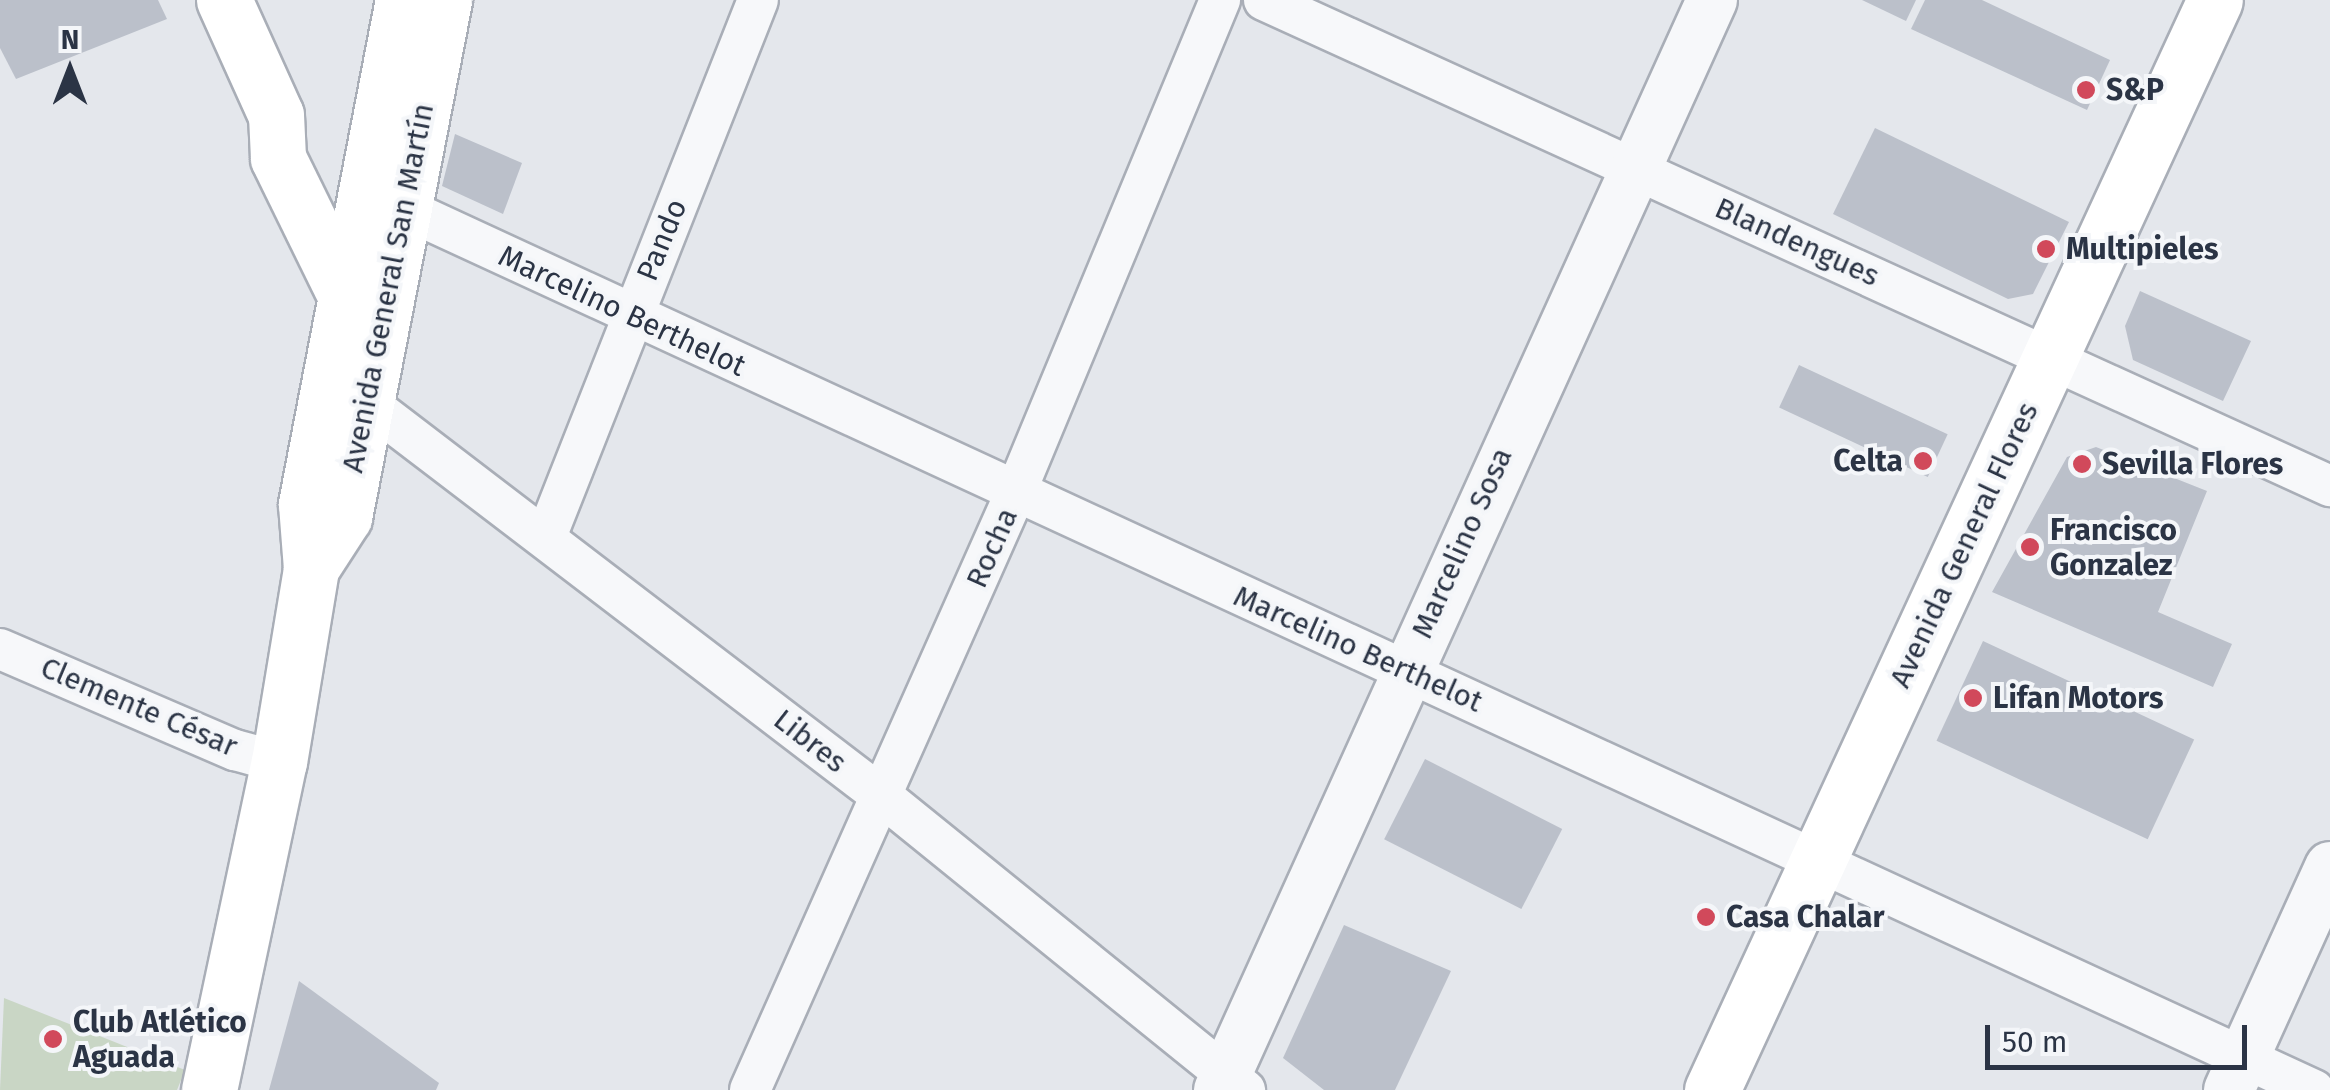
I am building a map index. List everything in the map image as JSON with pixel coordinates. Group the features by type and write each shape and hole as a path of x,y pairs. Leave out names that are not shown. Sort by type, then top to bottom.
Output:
{"main road":[{"path":"224,0 276,115 278,158 346,297"},
{"name":"Avenida General San Martín","path":"311,568 344,517 366,402 387,220 403,0"},
{"name":"Avenida General San Martín","path":"209,1090 279,762 311,568 306,504 346,297 387,220 444,0"},
{"name":"Avenida General Flores","path":"1712,1090 2215,0"},
{"path":"276,115 387,220"}],"street":[{"name":"Pando","path":"546,537 758,0"},
{"name":"Rocha","path":"750,1090 1015,494 1220,0"},
{"name":"Blandengues","path":"1264,0 2330,486"},
{"name":"Marcelino Sosa","path":"1230,1085 1405,669 1712,0"},
{"name":"Marcelino Berthelot","path":"387,220 632,316 1405,669 1818,862 2236,1074 2314,1090"},
{"name":"Libres","path":"366,402 883,797 1230,1085"},
{"name":"Clemente César","path":"0,648 235,750 279,762"},
{"path":"2236,1074 2330,867"}],"green space":[{"name":"Club Atlético Aguada","path":"4,998 185,1070 177,1090 0,1090"}],"building":[{"path":"0,0 158,0 167,19 16,79 0,48"},
{"path":"1862,0 1916,0 1906,21"},
{"path":"1925,0 1982,0 2110,60 2087,110 1911,29"},
{"path":"1875,128 2069,222 2033,294 2008,299 1833,214"},
{"path":"455,134 522,163 503,214 442,186"},
{"path":"2140,291 2251,341 2223,401 2133,360 2125,326"},
{"path":"1799,365 1948,434 1928,477 1779,408"},
{"path":"2096,447 2207,491 2158,612 2232,644 2213,687 1992,592 2067,457"},
{"path":"1983,641 2194,739 2148,839 1937,741"},
{"path":"1425,759 1562,829 1521,909 1384,839"},
{"path":"1344,925 1451,971 1395,1090 1324,1090 1283,1058"},
{"path":"299,981 439,1083 436,1090 269,1090"}],"place":[{"name":"S&P","path":"2086,90"},
{"name":"Multipieles","path":"2046,249"},
{"name":"Celta","path":"1923,461"},
{"name":"Sevilla Flores","path":"2082,464"},
{"name":"Francisco Gonzalez","path":"2030,547"},
{"name":"Lifan Motors","path":"1973,698"},
{"name":"Casa Chalar","path":"1706,917"},
{"name":"Club Atlético Aguada","path":"53,1039"}]}
